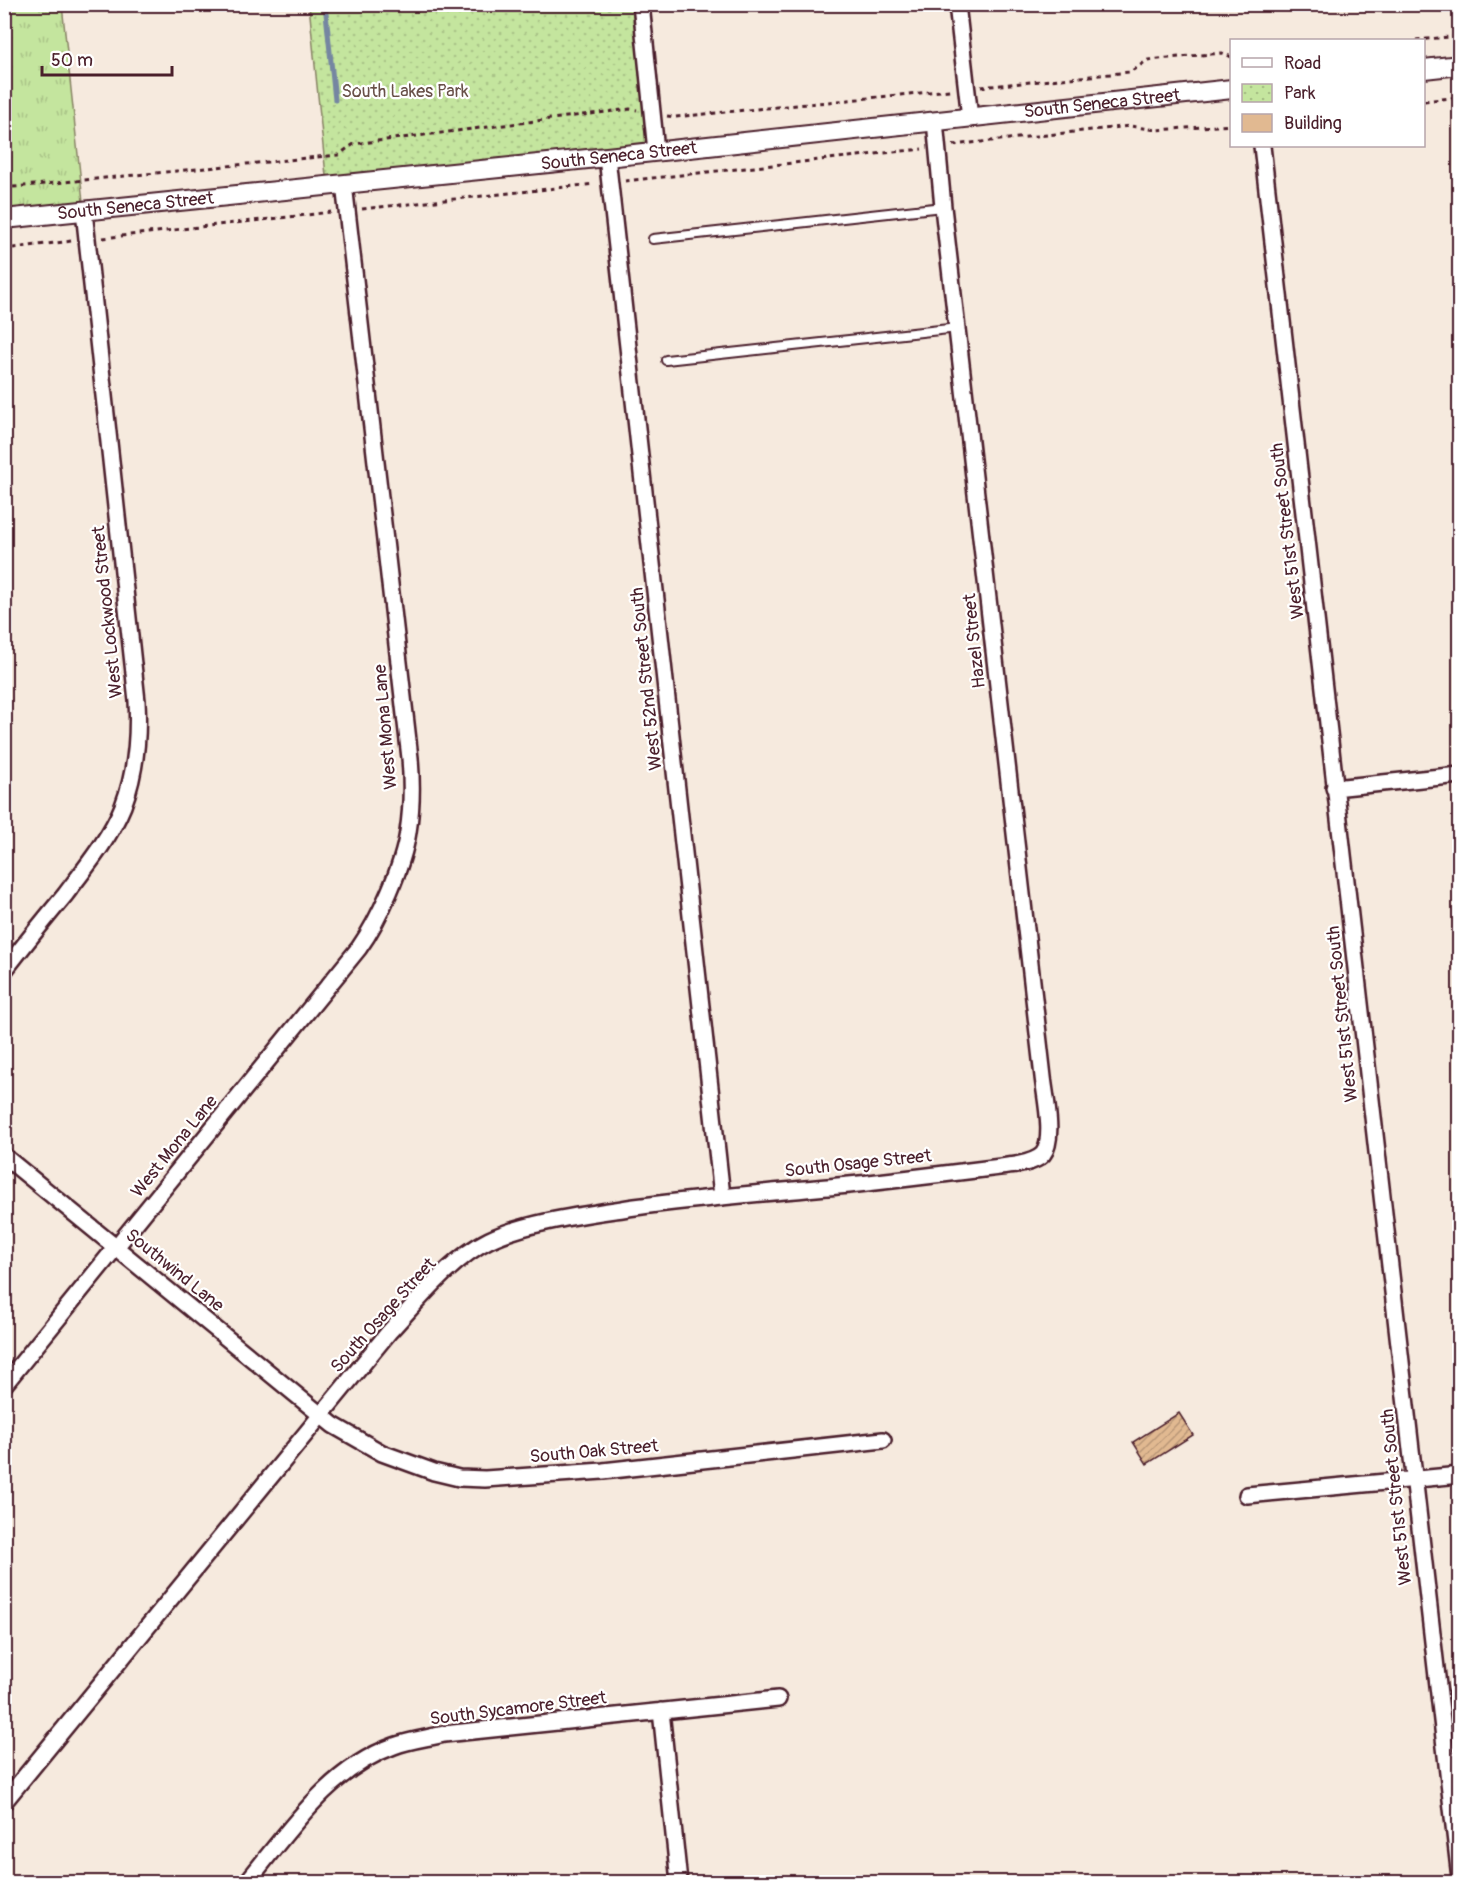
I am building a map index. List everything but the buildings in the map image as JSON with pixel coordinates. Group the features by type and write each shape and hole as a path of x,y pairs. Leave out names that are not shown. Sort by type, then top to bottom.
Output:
{"street":[{"path":"641,4 656,152"},
{"path":"957,4 970,118"},
{"path":"1425,69 1460,65"},
{"name":"South Seneca Street","path":"4,219 656,152 1230,89"},
{"name":"Hazel Street","path":"935,121 1049,1132 1047,1147 1042,1155"},
{"name":"West 51st Street South","path":"1262,147 1460,1878"},
{"name":"West 52nd Street South","path":"607,157 722,1196"},
{"name":"West Mona Lane","path":"4,1385 359,948 376,921 392,884 408,835 412,779 410,758 344,184"},
{"name":"West Lockwood Street","path":"4,971 85,869 105,839 122,807 137,752 138,726 129,627 84,211"},
{"path":"1335,789 1460,775"},
{"name":"South Osage Street","path":"4,1802 389,1332 432,1285 468,1254 488,1241 512,1231 581,1215 722,1196 849,1185 1016,1165 1029,1162 1042,1155"},
{"name":"Southwind Lane","path":"4,1156 322,1415"},
{"name":"South Oak Street","path":"322,1415 333,1425 382,1453 434,1472 459,1478 485,1479 603,1471 883,1440"},
{"path":"1247,1495 1460,1475"},
{"name":"South Sycamore Street","path":"247,1882 331,1783 363,1761 394,1746 444,1734 778,1699"},
{"path":"661,1711 679,1882"}],"lane":[{"path":"653,239 943,207"},
{"path":"666,360 958,328"}],"path":[{"path":"1425,39 1460,36"},
{"path":"4,188 338,155 354,144 630,109 675,117 1130,72 1148,60 1222,53 1230,56"},
{"path":"1425,101 1460,97"}],"green space":[{"path":"4,5 62,5 84,211 5,219"},
{"name":"South Lakes Park","path":"309,5 641,5 656,151 327,186"}],"waterway":[{"path":"325,4 335,100"}]}
